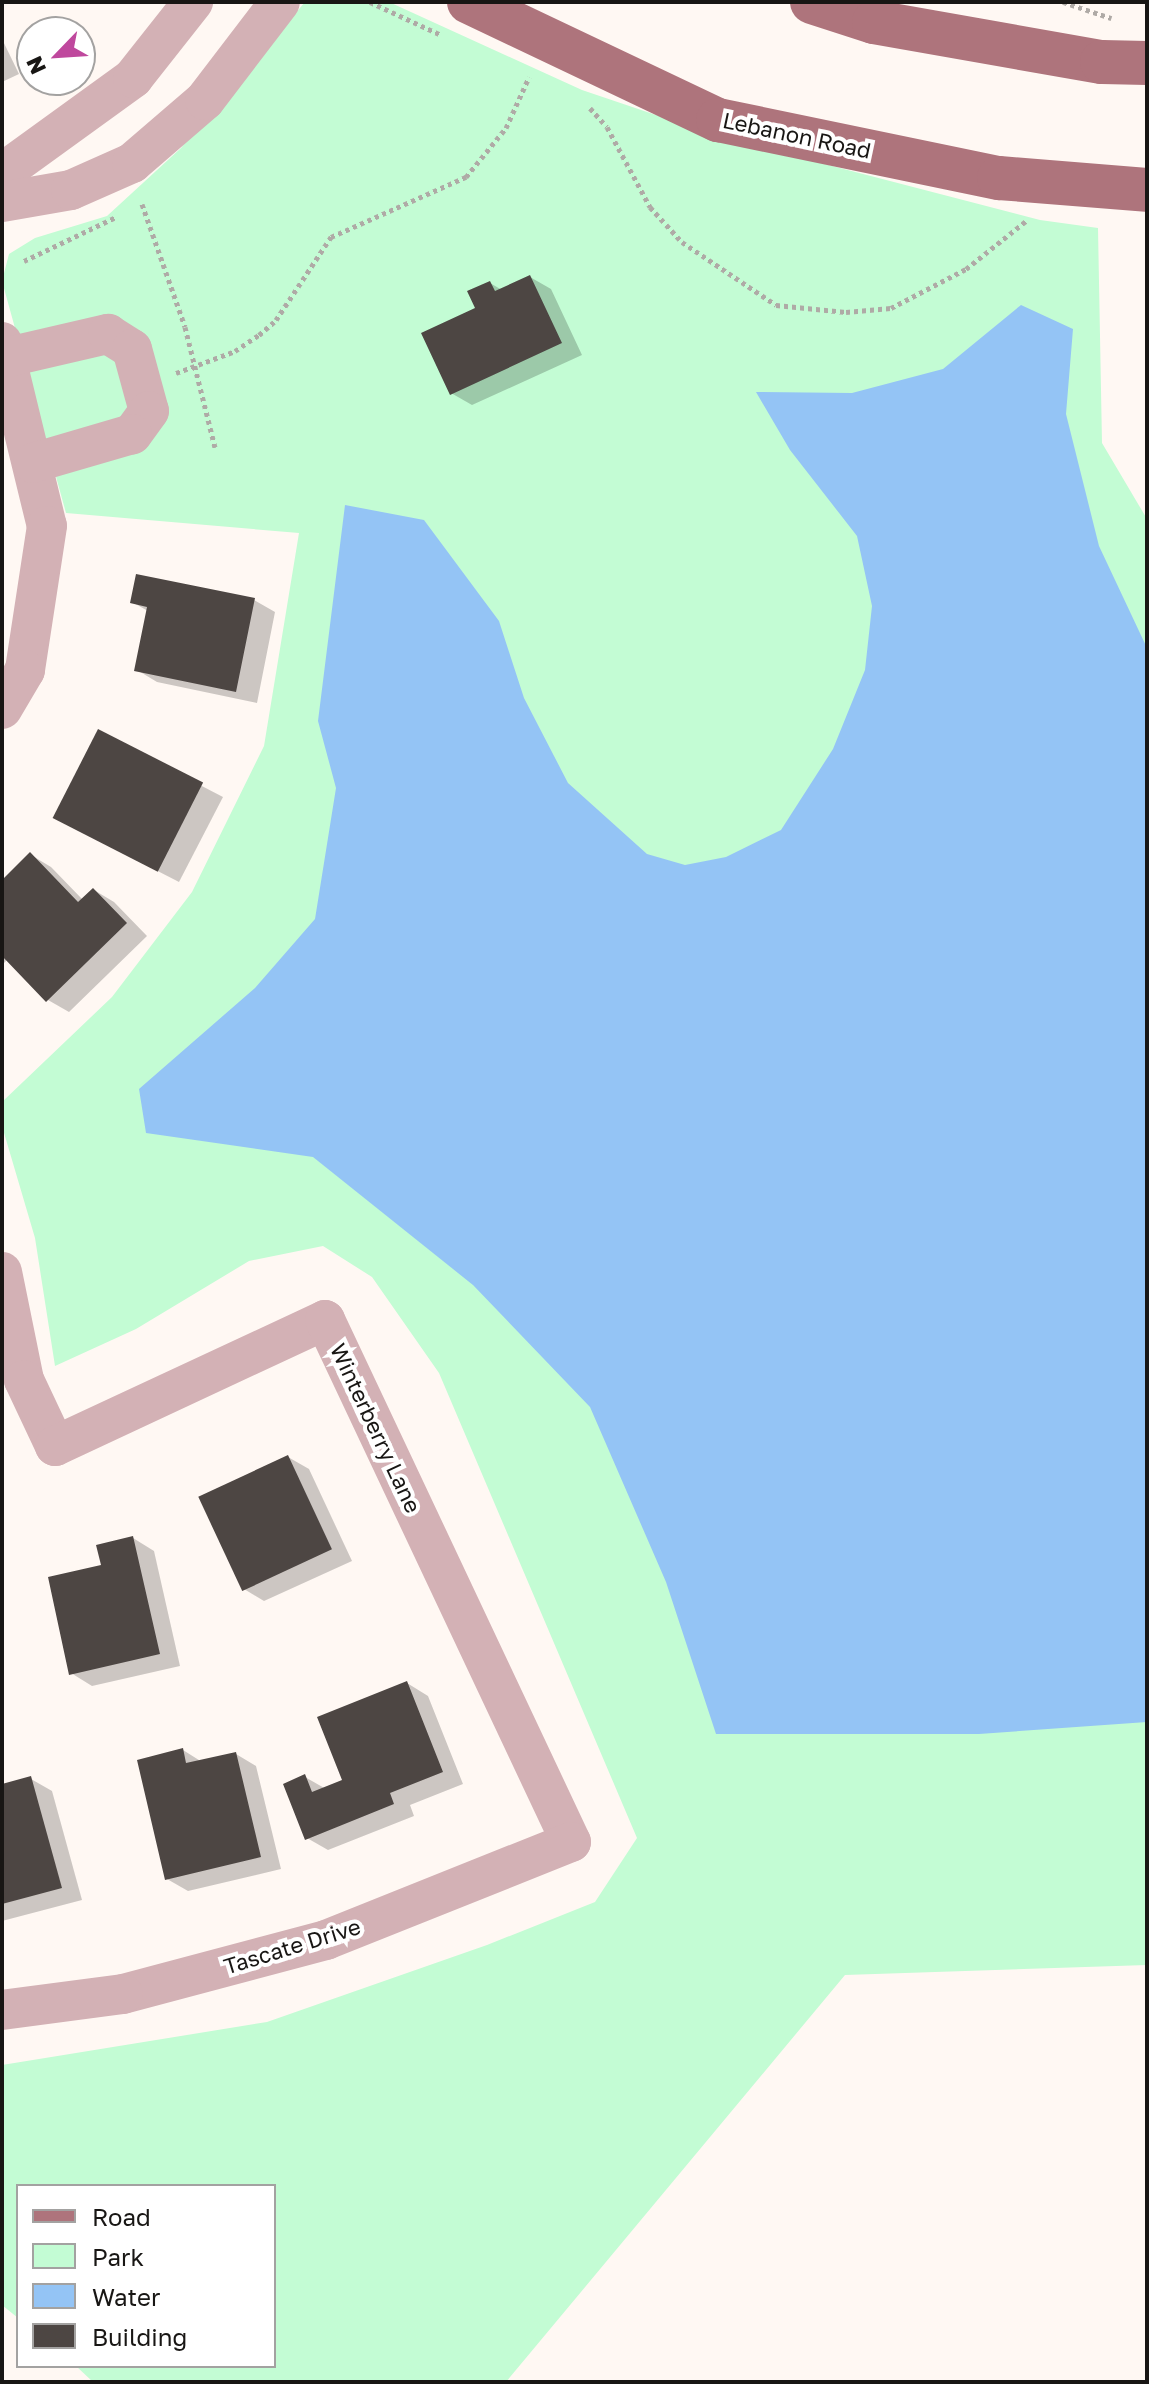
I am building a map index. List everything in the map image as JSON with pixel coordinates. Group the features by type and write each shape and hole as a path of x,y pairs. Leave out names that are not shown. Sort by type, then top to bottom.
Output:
{"main road":[{"name":"Lebanon Road","path":"469,2 718,120 999,178 1147,190"},
{"path":"812,2 874,22 1102,62 1147,63"}],"street":[{"path":"2,173 133,78 193,2"},
{"path":"2,202 71,190 132,163 205,100 280,2"},
{"path":"2,709 25,670 47,526 5,349 108,334 132,349 149,411 132,434 33,463"},
{"name":"Winterberry Lane","path":"2,1272 24,1380 55,1446 325,1320 571,1842"},
{"name":"Tascate Drive","path":"2,2010 123,1994 326,1940 571,1842"}],"path":[{"path":"370,2 443,36"},
{"path":"1063,2 1119,20"},
{"path":"514,70 541,83"},
{"path":"140,382 195,368 235,351 276,320 331,237 466,177 506,128 529,77"},
{"path":"579,102 607,127 650,207 682,242 776,305 846,312 891,308 966,269 1036,213"},
{"path":"142,204 195,368 215,447"}],"green space":[{"path":"305,2 389,2 582,90 724,138 1040,220 1098,228 1102,443 1147,519 1147,1965 845,1975 506,2382 93,2382 78,2368 276,2368 276,2184 16,2184 16,2316 2,2305 2,2065 267,2022 487,1945 595,1902 637,1838 439,1373 372,1277 323,1246 249,1261 136,1329 55,1366 35,1238 2,1126 2,1102 112,997 192,892 264,746 299,533 66,513 2,281 9,254 35,238 107,216 181,148"}],"water":[{"path":"1021,305 1073,329 1066,414 1099,546 1147,648 1147,1722 979,1734 716,1734 666,1582 590,1407 473,1285 313,1157 146,1133 139,1089 255,988 315,919 336,788 318,721 345,505 424,520 499,621 524,698 568,783 647,854 685,865 726,857 781,830 833,749 865,670 872,606 857,536 790,450 756,392 852,393 943,369"}],"building":[{"path":"530,275 562,343 450,395 421,333 475,308 467,291 490,281 495,291"},
{"path":"136,574 255,598 236,692 134,671 147,607 130,603"},
{"path":"98,729 203,783 158,872 53,818"},
{"path":"30,852 78,902 93,888 127,923 46,1002 2,956 2,880"},
{"path":"288,1455 332,1549 242,1591 198,1497"},
{"path":"133,1536 160,1654 69,1675 48,1577 101,1565 96,1545"},
{"path":"407,1681 443,1772 390,1793 394,1804 305,1840 283,1784 305,1774 312,1792 342,1780 317,1717"},
{"path":"183,1748 186,1763 236,1752 261,1857 165,1880 137,1760"},
{"path":"31,1776 62,1888 2,1904 2,1784"}]}
